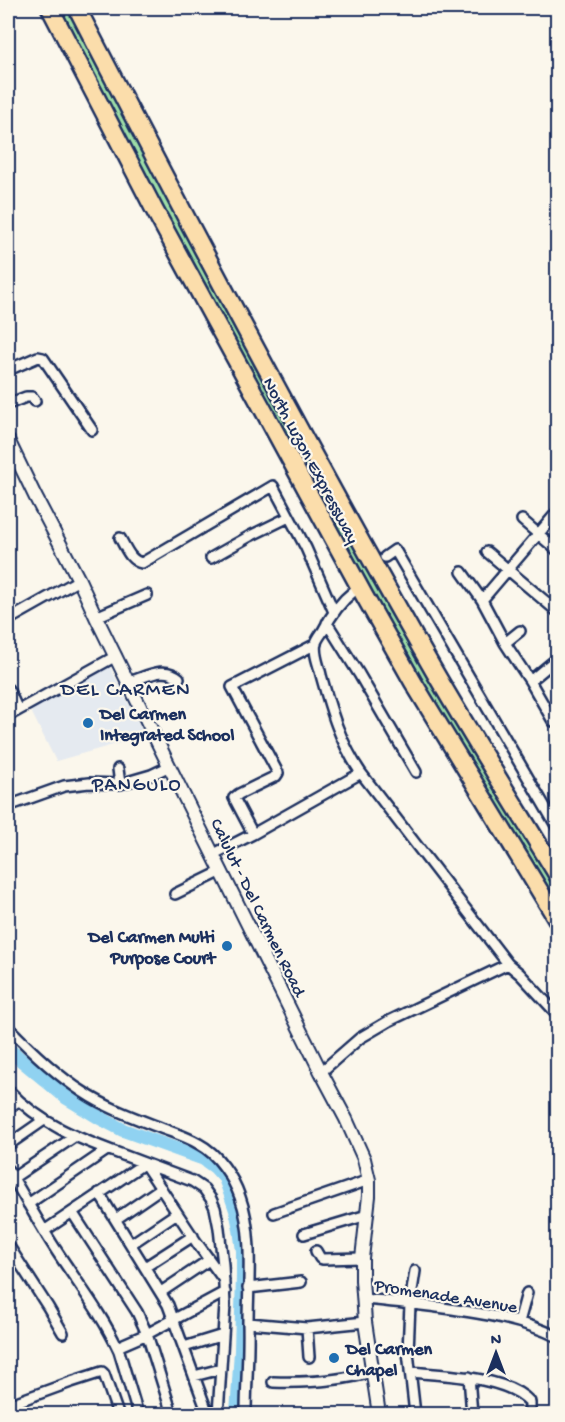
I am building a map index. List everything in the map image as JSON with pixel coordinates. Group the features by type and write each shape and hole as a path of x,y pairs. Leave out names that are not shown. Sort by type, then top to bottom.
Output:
{"highway":[{"name":"North Luzon Expressway","path":"50,8 155,211 365,597 413,682 558,921"},
{"name":"North Luzon Expressway","path":"77,8 176,199 346,513 435,672 558,876"}],"main road":[{"name":"Calulut - Del Carmen Road","path":"8,440 80,580 96,617 364,1159 369,1180 362,1258 363,1299 380,1414"}],"street":[{"path":"8,370 38,357 43,358 92,430"},
{"path":"8,404 29,397 35,401"},
{"path":"120,538 132,559 142,563 273,486 306,548 334,612"},
{"path":"482,600 558,511"},
{"path":"211,558 289,517"},
{"path":"522,520 558,551"},
{"path":"385,557 395,550 558,829"},
{"path":"487,552 558,612"},
{"path":"462,572 482,600 505,643 553,721 558,717"},
{"path":"8,620 80,580"},
{"path":"354,591 334,612 316,644 318,664 333,717 343,741 361,773 508,964 558,1015"},
{"path":"96,617 147,595"},
{"path":"327,624 416,772"},
{"path":"505,643 520,631"},
{"path":"253,834 234,798 278,773 232,687 316,644"},
{"path":"8,716 116,656"},
{"path":"530,681 554,662"},
{"path":"129,682 163,671 180,678"},
{"path":"8,689 18,710"},
{"path":"8,807 64,786 78,783 120,784 151,775 170,766"},
{"path":"118,769 120,784"},
{"path":"214,854 361,773"},
{"path":"175,894 222,871"},
{"path":"321,1072 360,1038 389,1021 508,964"},
{"path":"8,1027 47,1066 82,1092 127,1114 200,1144 213,1154 234,1180 241,1198 249,1245 249,1355 246,1414"},
{"path":"8,1090 18,1101 44,1120 74,1137 192,1181 204,1189 211,1199 219,1228 225,1292 218,1414"},
{"path":"8,1108 18,1101"},
{"path":"8,1145 44,1120"},
{"path":"74,1137 10,1174 44,1231 96,1309 117,1347 138,1414"},
{"path":"28,1204 107,1150"},
{"path":"144,1162 224,1280"},
{"path":"44,1231 144,1162"},
{"path":"274,1213 369,1180"},
{"path":"116,1219 161,1188"},
{"path":"99,1193 168,1305 208,1414"},
{"path":"72,1212 137,1312 147,1334 172,1414"},
{"path":"130,1244 177,1213"},
{"path":"304,1234 367,1215"},
{"path":"145,1266 193,1236"},
{"path":"8,1245 63,1333"},
{"path":"316,1251 323,1259 362,1258"},
{"path":"161,1292 209,1260"},
{"path":"415,1271 410,1304 408,1352 416,1414"},
{"path":"248,1288 301,1282"},
{"path":"117,1347 175,1320 225,1292"},
{"path":"519,1322 527,1293"},
{"name":"Promenade Avenue","path":"363,1299 483,1314 519,1322 558,1337"},
{"path":"248,1323 307,1328 365,1322"},
{"path":"307,1328 309,1357"},
{"path":"184,1347 223,1335"},
{"path":"194,1376 221,1369"},
{"path":"8,1405 102,1372 118,1414"},
{"path":"273,1382 299,1383 372,1372"},
{"path":"410,1372 469,1377 514,1390 530,1402 527,1414"},
{"path":"469,1377 472,1414"}],"shaded area":[{"name":"Del Carmen Integrated School","path":"108,663 145,736 56,761 30,709"}],"green space":[{"path":"56,8 72,8 479,754 557,885 557,915 327,518"}],"waterway":[{"path":"8,1049 67,1098 100,1118 123,1130 204,1159 225,1178 236,1210 243,1251 237,1414"}],"place":[{"name":"Del Carmen Integrated School","path":"88,723"},
{"name":"Del Carmen Multi Purpose Court","path":"227,946"},
{"name":"Del Carmen Chapel","path":"334,1358"}],"district":[{"name":"DEL CARMEN","path":"126,688"},
{"name":"PANGULO","path":"137,783"}]}
